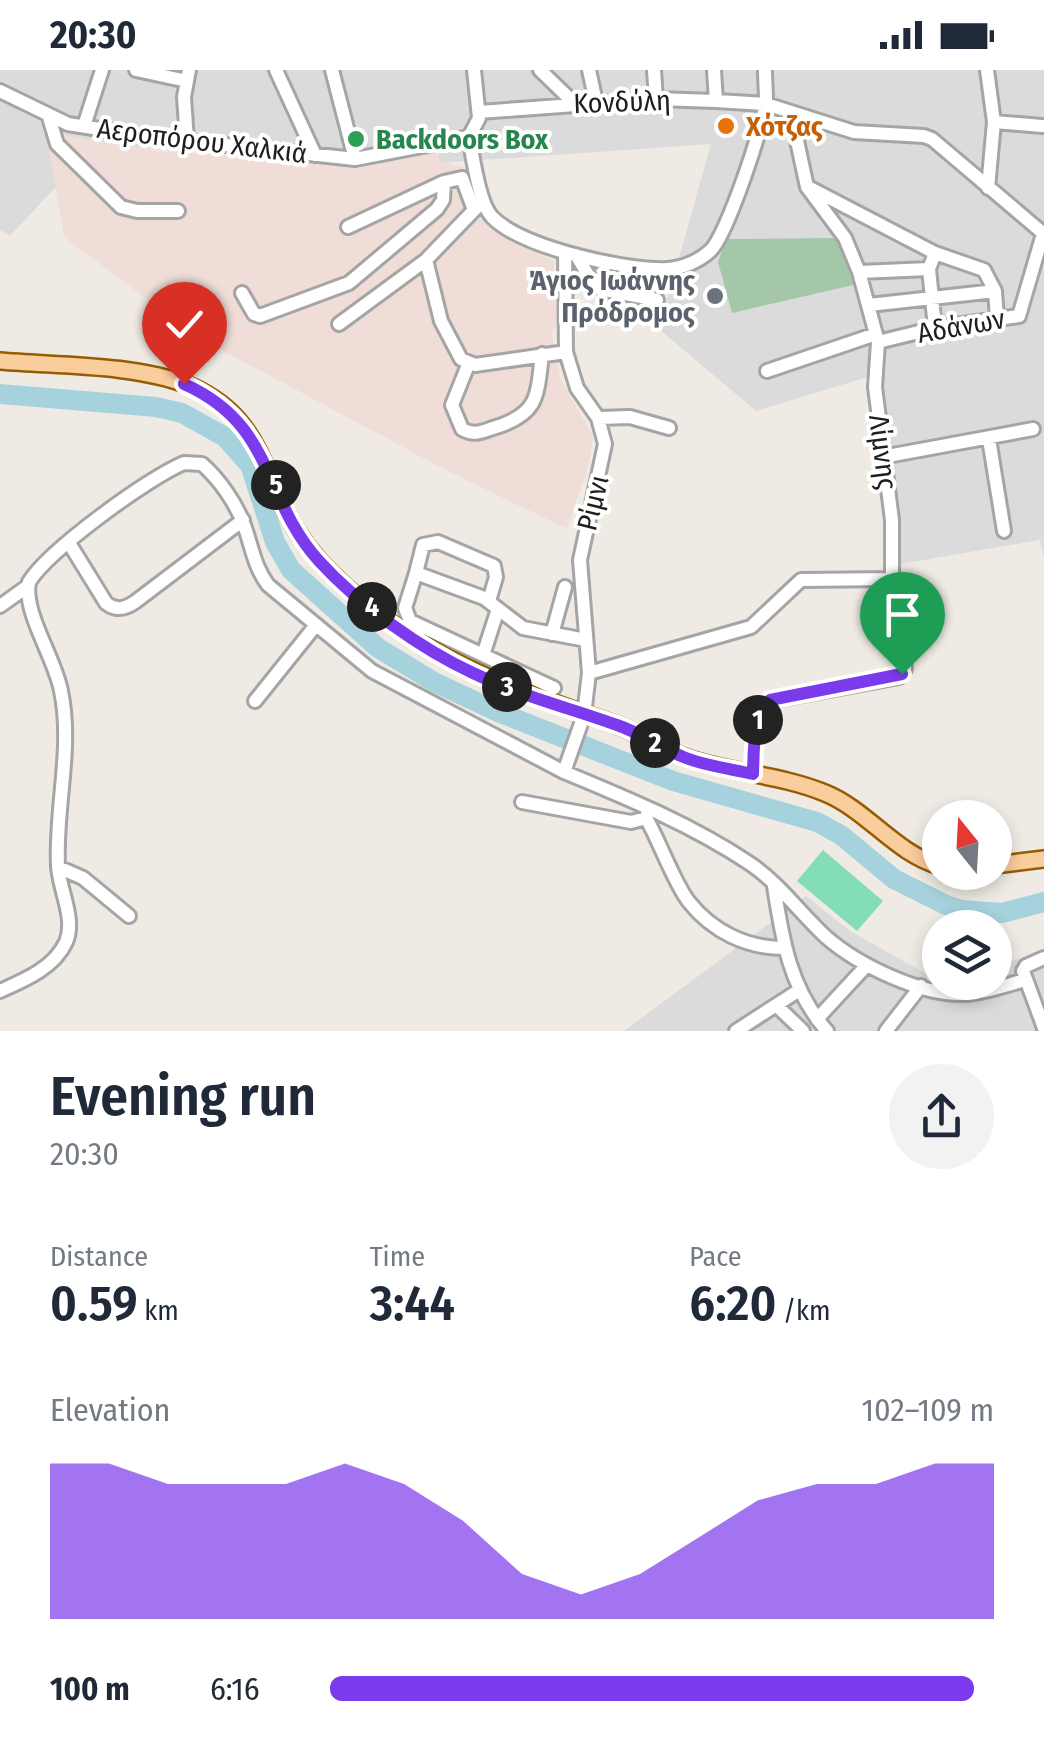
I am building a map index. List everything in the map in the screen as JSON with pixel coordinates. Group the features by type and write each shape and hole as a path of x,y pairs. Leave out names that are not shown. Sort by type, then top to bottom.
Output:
{"main road":[{"path":"0,361 160,376 209,396 247,430 265,459 297,532 318,560 401,630 471,672 582,723 621,726 690,760 826,793 922,858"},
{"path":"1012,863 1044,859"}],"street":[{"path":"84,126 102,70"},
{"path":"136,70 188,75 183,116 187,141"},
{"path":"276,70 315,154"},
{"path":"332,70 355,158"},
{"path":"474,70 480,112 478,124 468,138 478,205"},
{"path":"540,70 574,104"},
{"path":"589,70 596,102"},
{"path":"654,70 656,99"},
{"path":"714,70 716,101"},
{"path":"348,226 444,182 462,178 478,205 494,219 570,254 666,269 688,264 710,252 728,224 766,104 765,70"},
{"path":"987,70 994,122 988,188"},
{"name":"Αεροπόρου Χαλκιά","path":"0,92 49,117 84,126 355,158 468,138"},
{"name":"Κονδύλη","path":"480,112 656,99 716,101 766,104 854,132 924,136 932,138 1043,234"},
{"name":"Λίμνης","path":"753,774 754,736 760,712 770,700 902,674 904,657 892,579 892,520 875,387 877,338 859,272 844,238 808,187 791,113"},
{"path":"49,117 58,144 120,206 137,211 178,210"},
{"path":"994,122 1042,126"},
{"path":"242,293 254,314 260,316 349,283 437,209 443,200 444,182"},
{"path":"808,187 936,253 984,270 994,291 997,318"},
{"path":"340,324 426,260 478,205"},
{"name":"Αδάνων","path":"766,372 877,338 1021,314 1043,234"},
{"path":"935,328 929,269 936,253"},
{"path":"570,254 600,288 657,300"},
{"name":"Ρίμνι","path":"567,765 582,723 589,672 580,560 605,444 598,418 573,378 566,352 570,254"},
{"path":"426,260 441,321 461,360 468,364 566,352"},
{"path":"859,272 929,269"},
{"path":"869,305 994,291"},
{"path":"468,364 452,405 462,429 474,434 512,422 530,410 542,354"},
{"path":"598,418 630,417 669,428"},
{"path":"882,457 1033,429"},
{"path":"989,439 1004,531"},
{"path":"0,606 28,586 36,572 69,543 153,481 175,466 192,461 202,464 217,479 243,520 256,568 268,586 372,670 567,765 647,814 744,860 773,883 826,937 868,965 921,986 962,994 1025,980"},
{"path":"69,543 104,599 114,608 122,608 136,602 243,520"},
{"path":"483,656 494,605 494,566 438,542 423,545 405,608 410,621 483,656 554,688"},
{"path":"416,573 494,605 523,628 586,640"},
{"path":"589,672 751,627 801,580 892,579"},
{"path":"0,991 36,974 58,953 68,926 58,867 64,712 60,686 30,603 28,586"},
{"path":"552,634 565,586"},
{"path":"255,701 316,625"},
{"path":"522,802 624,821 647,814"},
{"path":"647,814 688,901 749,946 784,948"},
{"path":"58,867 83,878 130,916"},
{"path":"773,883 784,948 798,990 827,1031"},
{"path":"1044,958 1026,966 1025,980 1044,1028"},
{"path":"816,1019 868,965"},
{"path":"886,1031 921,986"},
{"path":"736,1031 798,990"},
{"path":"778,1006 803,1031"}],"shaded area":[{"path":"0,70 1044,70 1044,558 1040,540 900,564 874,375 756,411 659,329 711,144 355,169 97,143 10,236 0,230"},
{"path":"46,132 166,152 197,147 344,167 386,163 439,147 439,161 469,169 479,217 554,262 557,321 552,334 561,380 593,436 589,464 567,529 442,468 201,339 64,237"},
{"path":"806,896 850,931 922,972 922,1000 1012,1000 1012,961 1044,950 1044,1031 624,1031"}],"green space":[{"path":"837,238 862,283 732,313 718,262 726,239"},
{"path":"823,850 883,901 857,931 797,881"}],"waterway":[{"path":"0,394 156,407 182,413 225,437 250,465 275,542 291,570 378,648 434,682 498,712 673,781 817,822 841,835 894,879 946,905 1002,913 1044,902"}],"place":[{"name":"Χότζας","path":"726,126"},
{"name":"Backdoors Box","path":"356,139"},
{"name":"Άγιος Ιωάννης Πρόδρομος","path":"715,296"}],"route":[{"path":"184,384 223,406 247,430 265,459 297,532 330,572 401,630 445,658 496,683 621,726 690,760 753,774 754,736 760,712 770,700 902,674"}]}
